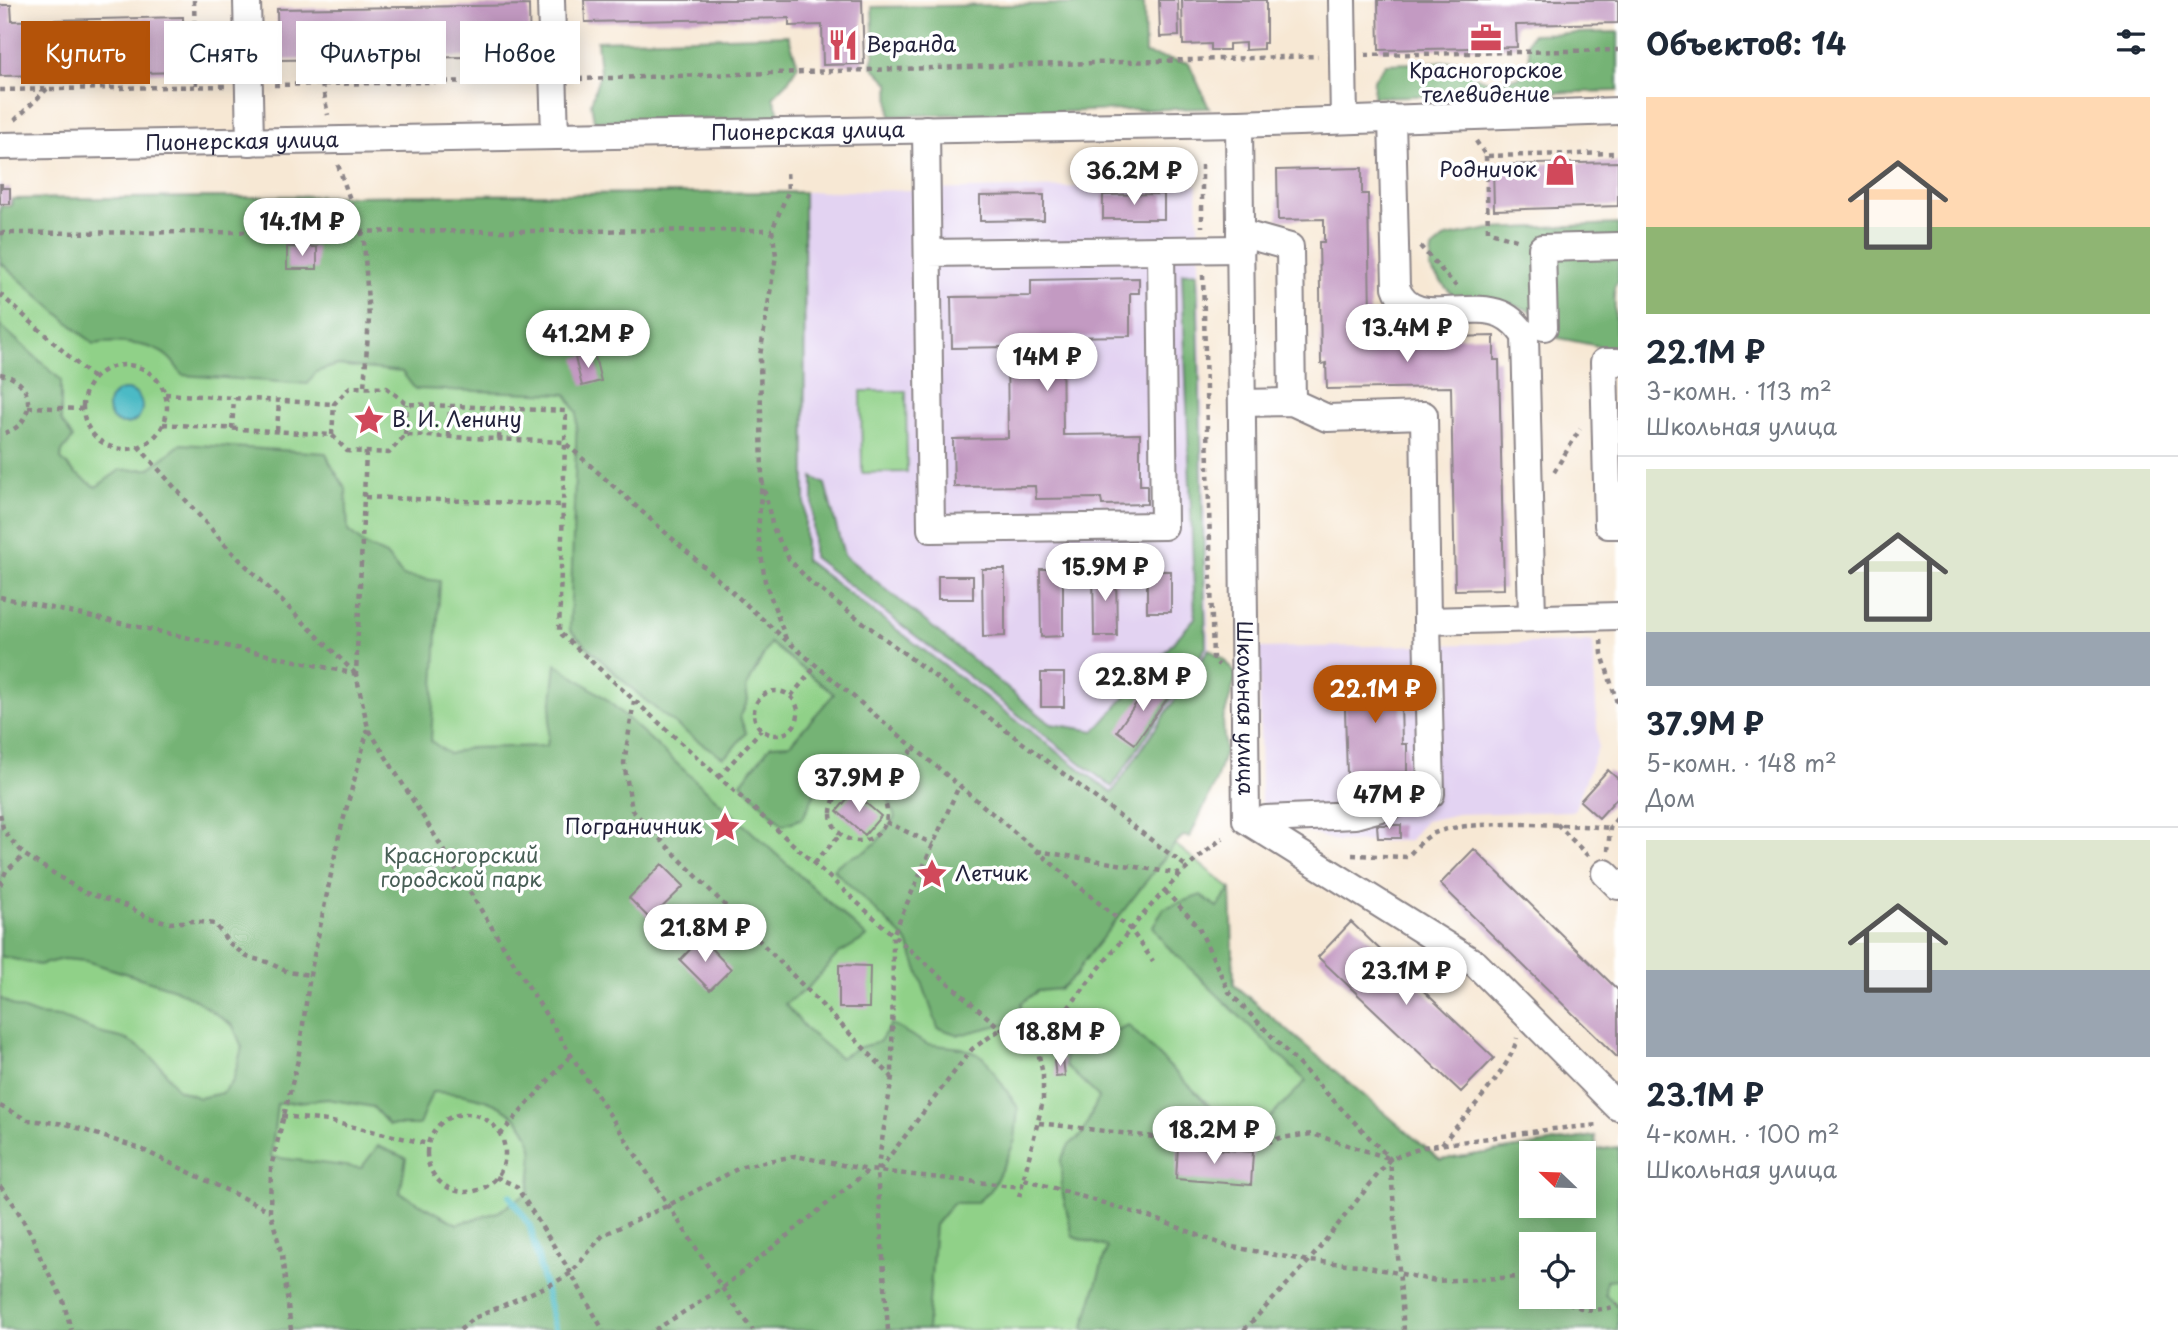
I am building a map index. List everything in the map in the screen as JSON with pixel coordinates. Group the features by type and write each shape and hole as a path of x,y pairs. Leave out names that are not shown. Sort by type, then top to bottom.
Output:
{"street":[{"path":"247,0 250,142"},
{"path":"551,0 551,21"},
{"path":"1342,0 1344,120"},
{"path":"552,84 555,136"},
{"name":"Пионерская улица","path":"4,137 250,142 1240,124 1618,111"},
{"path":"1392,118 1396,287 1400,299 1408,307 1421,310 1492,310 1516,323 1525,335 1532,617"},
{"name":"Школьная улица","path":"1240,124 1246,820 1476,964 1523,1011 1611,1115"},
{"path":"926,129 931,529 1164,526 1161,250"},
{"path":"928,253 1203,250 1241,241 1290,247 1292,402"},
{"path":"1544,327 1542,248 1618,246"},
{"path":"1618,362 1604,362 1608,525 1618,525"},
{"path":"1242,403 1292,402 1327,418 1424,415 1431,794 1355,815 1266,819 1255,825"},
{"path":"1427,621 1609,616"}],"path":[{"path":"194,0 196,86"},
{"path":"580,79 1343,55 1618,50"},
{"path":"0,90 460,82"},
{"path":"4,137 47,89"},
{"path":"1476,141 1486,156 1488,231 1542,248"},
{"path":"1486,156 1618,153"},
{"path":"1202,165 1213,660 1245,680"},
{"path":"786,640 765,581 758,533 762,480 760,356 776,255 772,230 788,192 787,169"},
{"path":"339,174 350,197 364,240 369,319 364,387"},
{"path":"1394,217 1478,310"},
{"path":"0,233 772,230"},
{"path":"0,295 94,379"},
{"path":"134,366 153,375 165,394 167,404 163,424 156,435 128,449 106,444 90,430 83,409 88,388 94,379 112,367 134,366"},
{"path":"0,374 13,378 22,386 27,396 28,408 25,419 17,427 0,434"},
{"path":"332,435 334,404 350,387 387,388 407,404 566,411 559,632 893,935 1001,1029 1037,1046"},
{"path":"165,394 334,404"},
{"path":"232,429 234,398"},
{"path":"277,431 279,401"},
{"path":"163,424 332,435 347,451 389,453 405,435 407,404"},
{"path":"449,437 450,406"},
{"path":"28,408 83,409"},
{"path":"499,439 501,408"},
{"path":"1530,512 1581,426"},
{"path":"405,435 565,442 816,666 1131,930 1153,961"},
{"path":"138,446 228,548 356,674"},
{"path":"366,452 356,674 368,728 571,1055 752,1330"},
{"path":"762,480 773,528 789,559 811,583 1187,867"},
{"path":"365,497 562,505"},
{"path":"0,597 356,674"},
{"path":"1609,616 1602,654 1618,706"},
{"path":"791,696 816,666"},
{"path":"774,690 791,696 798,711 793,727 778,735 761,730 754,714 759,698 774,690"},
{"path":"634,700 624,764 632,810 892,1077"},
{"path":"291,1330 282,1255 270,1211 271,1167 298,1060 310,975 339,835 368,728"},
{"path":"719,777 761,730"},
{"path":"877,792 914,748"},
{"path":"867,786 884,800 886,822 872,839 861,842 850,840 840,835 833,826 831,804 846,788 867,786"},
{"path":"888,1330 877,1172 892,1077 893,935 959,786"},
{"path":"0,814 3,828 25,855 83,891 127,906 147,917 170,923 193,921 215,924 228,942 247,957 267,962 288,972 310,975"},
{"path":"1612,879 1610,828 1618,817"},
{"path":"886,822 933,844"},
{"path":"1330,873 1341,855 1407,857 1432,833 1462,826 1557,824 1610,828"},
{"path":"1557,824 1582,850"},
{"path":"814,863 840,835"},
{"path":"1037,1046 1165,891 1187,867 1223,838"},
{"path":"1036,851 1181,874"},
{"path":"0,885 6,872 25,855"},
{"path":"1165,891 1198,926 1229,992 1390,1158 1404,1330"},
{"path":"1441,1144 1499,1075 1514,1051 1523,1011"},
{"path":"877,1172 972,1049 1001,1029"},
{"path":"1019,1197 1043,1101 1043,1075 1037,1046"},
{"path":"500,1135 571,1055"},
{"path":"0,1106 29,1120 66,1124 141,1149 270,1211"},
{"path":"467,1114 480,1117 490,1122 500,1135 505,1155 503,1167 487,1186 477,1191 452,1190 433,1175 428,1164 428,1144 435,1129 444,1121 467,1114"},
{"path":"1244,1330 1309,1261 1390,1158 1424,1147 1553,1129 1611,1115"},
{"path":"282,1116 328,1121 428,1144"},
{"path":"1039,1123 1178,1140 1258,1146 1280,1138 1312,1134 1390,1158"},
{"path":"460,1330 472,1319 571,1273 603,1235 669,1205 743,1166 795,1156 877,1172 1022,1187"},
{"path":"655,1330 722,1287 869,1170"},
{"path":"496,1177 516,1186 603,1330"},
{"path":"1024,1179 1156,1219 1227,1246 1309,1261 1359,1265 1436,1281 1519,1277"},
{"path":"0,1186 32,1236 63,1300 71,1330"},
{"path":"1596,1309 1618,1306"}],"shaded area":[{"path":"1197,185 1209,649 1112,794 805,560 804,192"},
{"path":"1593,642 1598,747 1574,811 1458,814 1425,821 1409,841 1338,842 1266,819 1261,800 1259,648"}],"green space":[{"path":"1144,3 1145,54 1189,63 1209,108 890,116 889,83 872,66 872,7"},
{"path":"1618,32 1618,91 1373,97 1374,79 1386,64 1468,61 1475,77 1493,82 1520,77 1530,60 1528,41 1532,34"},
{"path":"788,35 798,65 787,83 773,97 781,118 594,121 591,103 600,73 597,41"},
{"name":"Красногорский городской парк","path":"804,192 805,560 1112,794 1230,888 1234,985 1440,1160 1519,1148 1519,1218 1596,1218 1596,1148 1607,1280 1618,1279 1618,1330 0,1330 0,206 11,206 12,199"},
{"path":"804,192 805,560 1112,793 1209,649 1223,659 1237,675 1223,720 1225,751 1216,781 1190,837 1183,836 1176,843 1076,975 1060,989 1038,991 1021,1003 1022,1025 999,1025 959,1035 938,1028 908,942 833,869 873,845 895,817 887,795 872,779 852,774 834,762 822,779 803,818 783,825 741,783 771,745 790,744 834,694 770,643 746,688 748,700 740,717 746,733 723,757 662,714 570,630 577,413 566,394 415,389 402,372 337,365 316,372 308,384 182,375 168,357 152,348 121,343 93,344 0,262 0,206 11,206 12,199"},
{"path":"1618,224 1618,281 1614,288 1618,375 1598,346 1559,338 1533,312 1510,303 1454,297 1430,269 1432,249 1446,237 1490,229"},
{"path":"1197,272 1206,647 1112,787 813,557 813,477 825,484 844,555 1051,724 1095,731 1195,618 1182,273"},
{"path":"0,325 61,380 61,421 73,438 62,452 61,459 75,473 96,487 120,470 149,469 181,444 326,453 346,489 348,531 366,546 386,555 403,576 440,581 431,741 449,754 469,748 547,746 556,664 605,698 867,937 838,954 807,989 785,1004 808,1031 840,1058 857,1048 879,1042 891,1024 927,1044 962,1048 984,1057 1018,1108 1015,1140 991,1190 976,1203 953,1203 935,1225 927,1330 0,1330 0,998 37,1015 60,1017 103,1034 126,1039 147,1052 177,1089 199,1098 222,1093 233,1081 242,1047 233,1026 175,989 86,961 63,959 39,965 0,956","holes":["432,1092 479,1098 494,1104 518,1120 527,1133 532,1148 529,1192 498,1212 457,1224 400,1193 406,1158 378,1146 361,1168 271,1157 277,1104 328,1099 373,1107 389,1125 419,1125"]},
{"path":"861,391 906,391 907,472 862,473"},
{"path":"1231,889 1234,985 1440,1160 1519,1148 1519,1218 1596,1218 1596,1150 1618,1147 1618,1279 1606,1280 1605,1294 1618,1306 1618,1330 1083,1330 1107,1247 1073,1237 1062,1191 1061,1160 1069,1145 1082,1135 1099,1097 1065,1065 1065,1049 1076,1037 1108,1034 1128,1025 1246,1142 1306,1081 1164,943 1153,926 1164,908 1201,895 1217,907"},
{"name":"Красногорский городской парк","path":"1595,1136 1595,1141 1563,1141"},
{"path":"1595,1136 1595,1141 1563,1141"}],"water":[{"path":"125,390 137,395 142,407 137,419 125,424 113,419 108,407 113,395"}],"building":[{"path":"584,0 862,0 864,64 823,65 822,25 789,26 789,18 585,22"},
{"path":"1159,0 1178,0 1179,36 1160,37"},
{"path":"1182,0 1266,0 1266,43 1263,43 1263,49 1245,50 1245,43 1229,44 1229,50 1211,50 1211,44 1183,45"},
{"path":"1378,0 1618,0 1618,23 1516,25 1517,47 1379,50"},
{"path":"0,5 11,5 12,21 183,17 183,21 164,21 164,72 150,73 150,21 21,21 21,76 0,76"},
{"path":"529,5 529,21 460,21 460,57 446,57 446,21 296,21 296,60 282,60 282,21 277,21 277,9"},
{"path":"1618,162 1618,206 1494,210 1493,165"},
{"path":"1362,168 1362,194 1368,194 1370,315 1364,315 1365,339 1494,336 1494,360 1499,360 1504,589 1455,590 1451,387 1327,389 1326,363 1321,364 1319,242 1324,242 1324,219 1278,220 1277,170"},
{"path":"0,184 2,188 10,188 10,204 0,204"},
{"path":"1164,194 1164,219 1103,219 1103,195"},
{"path":"1044,195 1044,220 980,221 980,196"},
{"path":"287,247 317,247 317,269 287,269"},
{"path":"1139,278 1139,293 1130,293 1130,336 1062,337 1063,435 1140,434 1140,485 1147,485 1147,504 1102,505 1101,498 1036,499 1035,486 954,487 953,439 1008,438 1007,347 952,348 951,297 1031,296 1031,280"},
{"path":"594,353 601,381 582,386 575,358"},
{"path":"982,569 1005,569 1005,636 983,637"},
{"path":"1040,569 1063,569 1063,636 1041,637"},
{"path":"1093,569 1116,569 1117,636 1094,636"},
{"path":"1147,571 1171,571 1171,612 1147,612"},
{"path":"938,576 973,576 973,599 938,599"},
{"path":"1041,673 1064,673 1064,707 1041,707"},
{"path":"1405,676 1406,702 1401,702 1402,744 1407,744 1407,772 1347,774 1344,678"},
{"path":"1150,683 1169,696 1135,744 1117,731"},
{"path":"1608,770 1618,779 1618,797 1599,818 1580,801"},
{"path":"853,792 881,816 865,835 837,811"},
{"path":"1377,825 1401,825 1401,838 1378,838"},
{"path":"1474,849 1618,990 1618,1058 1440,884"},
{"path":"662,864 684,886 650,919 629,898"},
{"path":"1351,922 1494,1058 1461,1092 1318,957"},
{"path":"701,938 731,969 710,990 680,960"},
{"path":"839,965 870,966 869,1008 839,1008"},
{"path":"1063,1059 1065,1076 1056,1077 1054,1061"},
{"path":"1178,1146 1253,1152 1251,1185 1176,1179"}],"waterway":[{"path":"510,1196 530,1226 555,1330"}],"place":[{"name":"Красногорское телевидение","path":"1486,38"},
{"name":"Веранда","path":"843,45"},
{"name":"Родничок","path":"1560,170"},
{"name":"В. И. Ленину","path":"369,420"},
{"name":"Пограничник","path":"725,827"},
{"name":"Летчик","path":"932,874"}]}
